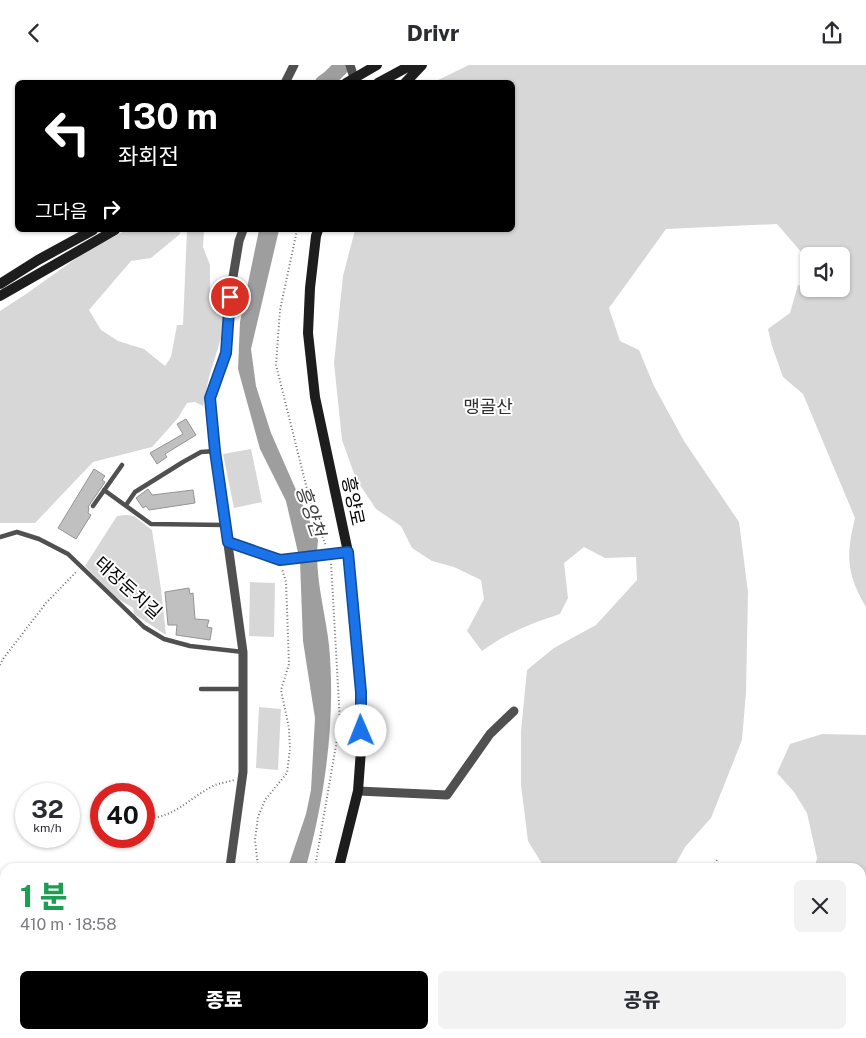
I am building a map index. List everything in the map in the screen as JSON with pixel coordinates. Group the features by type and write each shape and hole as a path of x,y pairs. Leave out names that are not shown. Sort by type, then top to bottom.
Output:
{"street":[{"path":"286,80 294,65"},
{"path":"351,75 377,65"},
{"path":"384,80 411,65"},
{"path":"408,80 422,65"},
{"path":"0,284 38,260 89,232"},
{"path":"0,296 112,232"},
{"path":"231,863 243,772 243,652 215,451 210,398 226,353 232,283 242,232"},
{"name":"흥양로","path":"317,232 310,289 308,333 315,397 348,552 361,692 362,750 358,791 339,863"},
{"path":"228,542 280,560 348,552"},
{"path":"358,791 447,795 490,734 514,711"}],"lane":[{"path":"126,505 135,492 183,462 202,452 215,451"},
{"path":"93,506 122,465"},
{"path":"104,490 151,524 226,525"},
{"name":"태장둔치길","path":"0,537 17,532 39,539 68,554 144,627 164,639 190,646 243,652"},
{"path":"202,689 244,689"}],"path":[{"path":"258,863 255,840 258,817 265,800 287,773 290,749 289,728 281,690 289,664 289,631 286,582 280,560"},
{"path":"0,665 46,603 80,567"},
{"path":"155,818 174,812 215,785 236,779 243,772"},
{"path":"715,863 718,858"}],"green space":[{"name":"맹골산","path":"469,65 866,65 866,607 851,574 849,553 855,518 803,394 783,377 768,329 790,313 798,285 800,286 800,297 850,297 850,247 800,247 800,251 777,224 666,229 609,308 620,341 639,350 654,386 684,441 739,522 748,592 746,692 742,740 711,818 685,847 676,863 542,863 528,841 521,785 521,731 527,670 554,648 596,625 637,580 636,557 605,558 584,547 564,563 568,598 560,614 520,629 482,651 467,631 484,599 481,580 454,567 432,561 412,548 401,526 376,509 356,479 342,440 334,363 343,276 354,232 515,232 515,80 438,80"},
{"path":"123,232 180,232 151,258 131,261 89,310 101,330 118,341 144,349 165,366 171,357 177,325 183,325 187,232 204,232 203,247 210,265 210,290 225,290 221,338 209,377 203,406 195,402 187,403 178,418 152,447 93,462 35,523 0,523 0,311 88,250"},
{"path":"251,449 262,502 234,508 223,454"},
{"path":"117,516 134,516 152,530 166,635 134,614 133,608 115,597 85,566"},
{"path":"250,582 275,583 274,637 249,636"},
{"path":"259,707 281,709 278,770 256,768"},
{"path":"822,734 866,735 866,863 816,863 817,858 807,813 794,792 777,773 790,744"}],"shaded area":[{"path":"259,232 279,232 251,349 256,386 271,433 318,540 317,566 329,645 331,701 327,757 319,813 307,863 289,863 306,814 311,790 315,718 303,641 300,561 286,501 260,449 238,369 240,322"}],"building":[{"path":"186,419 196,435 165,454 167,457 157,464 150,453 183,434 177,424"},
{"path":"94,469 105,476 102,480 105,482 88,507 88,513 91,515 76,539 58,528"},
{"path":"148,489 152,495 193,490 195,503 149,510 146,506 143,508 136,498"},
{"path":"189,588 190,594 193,593 195,619 209,620 207,627 212,628 210,640 176,635 177,625 168,625 165,592"}],"waterway":[{"name":"흥양천","path":"327,80 343,65"}],"route":[{"path":"230,297 226,353 210,398 215,451 228,542 280,560 348,552 361,692 361,731"}]}
